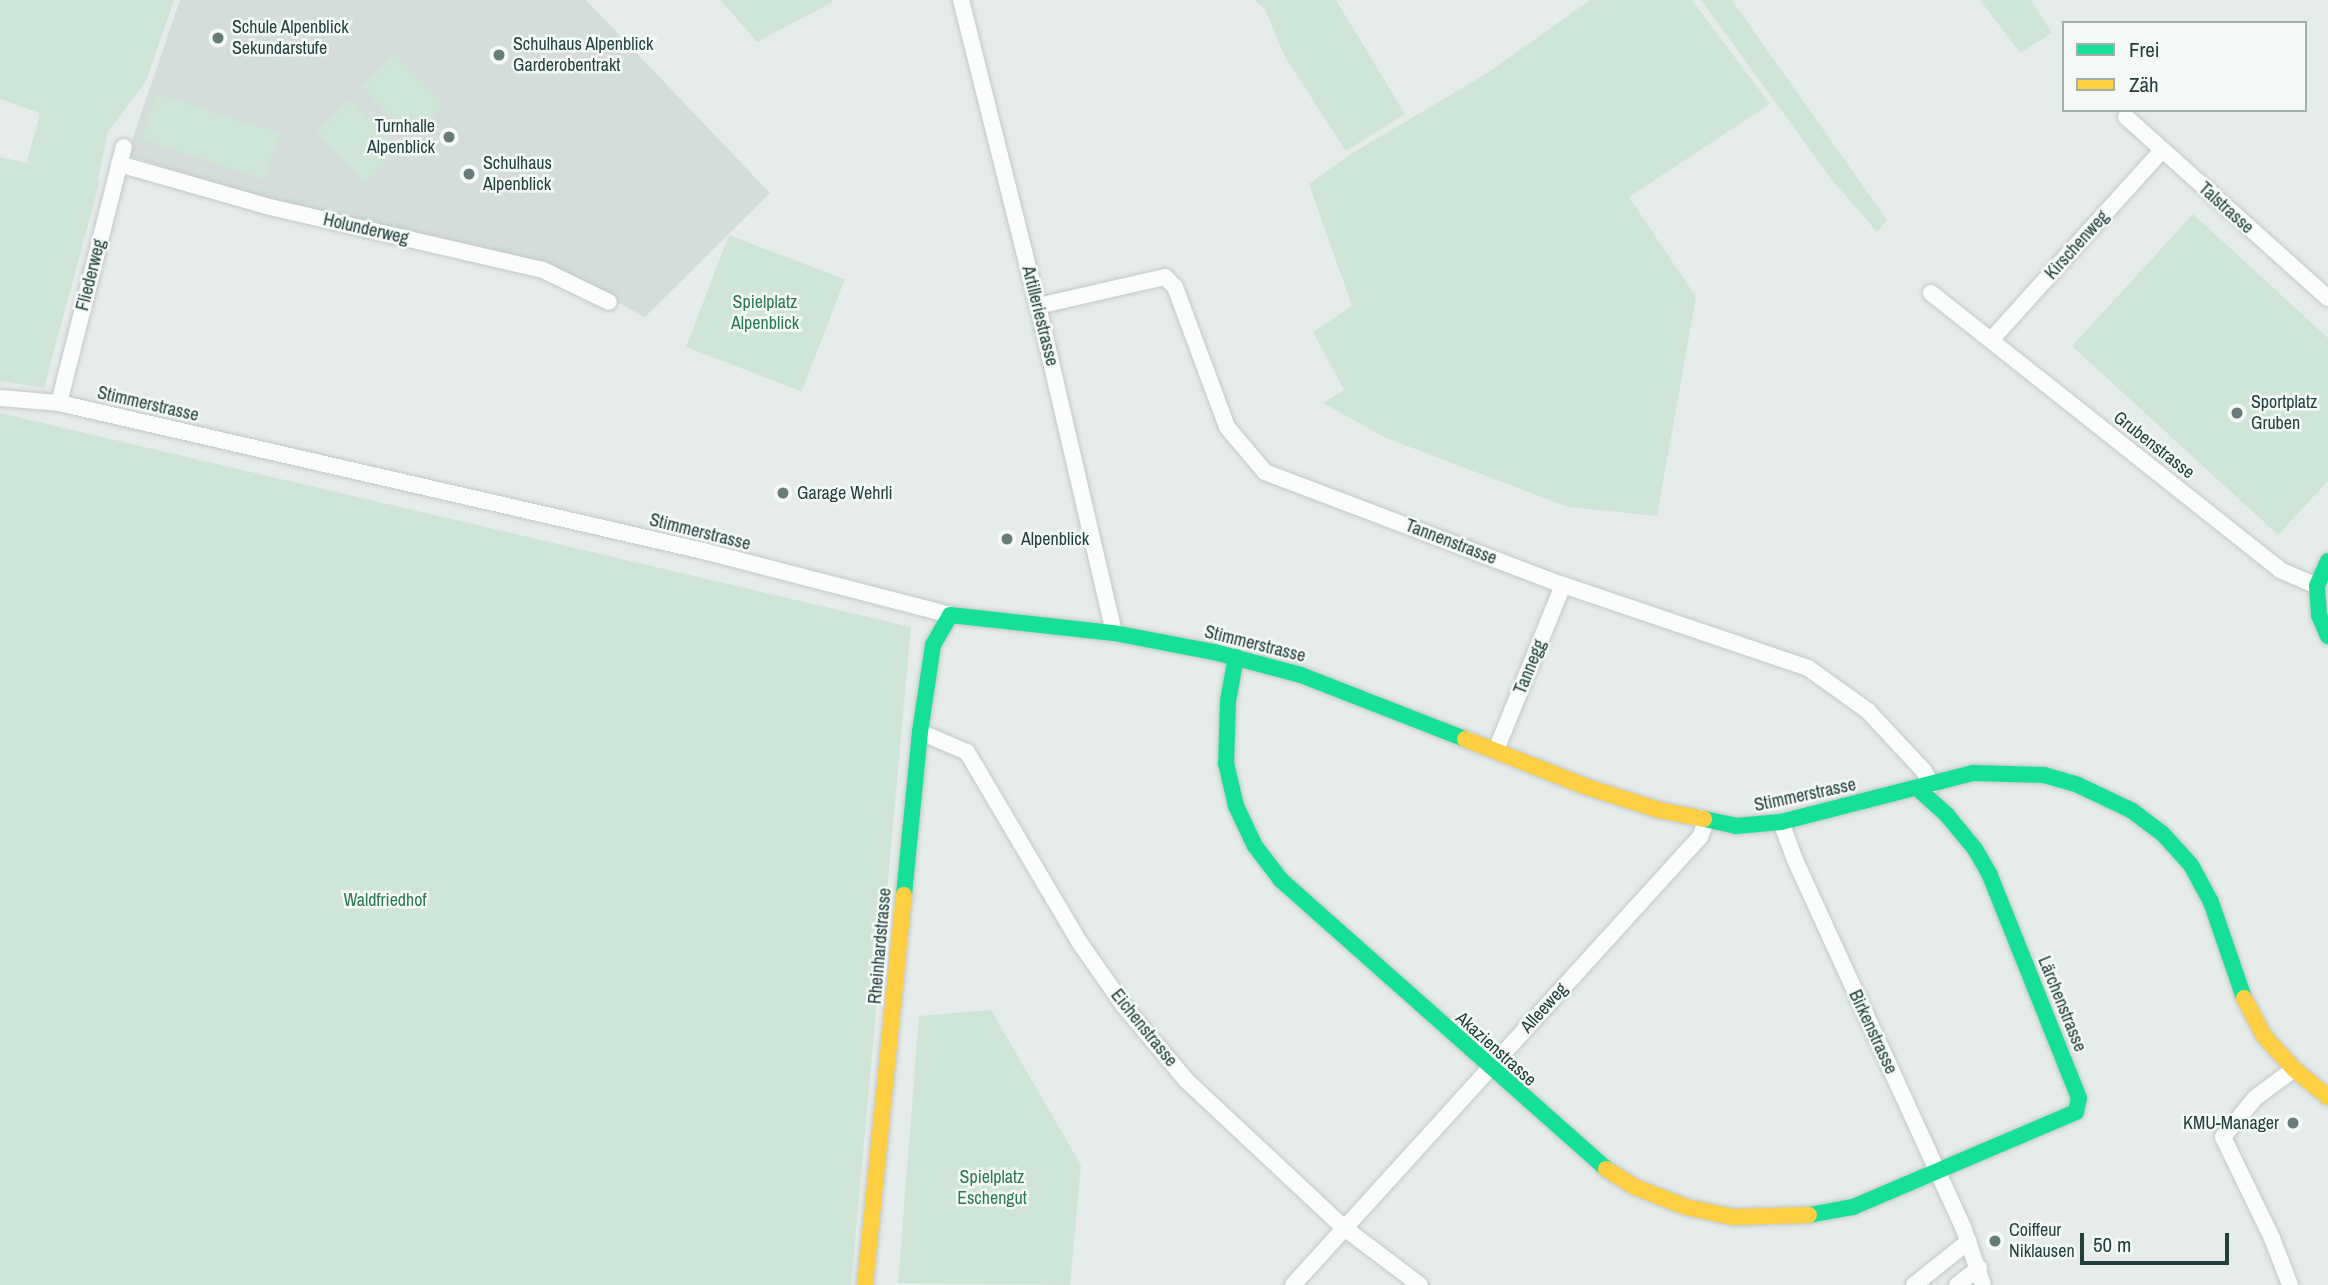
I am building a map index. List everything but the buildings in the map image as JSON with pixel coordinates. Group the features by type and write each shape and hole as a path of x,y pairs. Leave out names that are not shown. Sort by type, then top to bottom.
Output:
{"street":[{"name":"Artilleriestrasse","path":"961,0 1038,306 1114,633"},
{"name":"Talstrasse","path":"2126,117 2328,298"},
{"name":"Fliederweg","path":"59,403 124,147"},
{"name":"Kirschenweg","path":"1992,339 2162,150"},
{"name":"Holunderweg","path":"119,164 266,206 543,270 609,302"},
{"name":"Tannenstrasse","path":"1038,306 1165,277 1175,287 1227,427 1265,472 1563,584 1808,668 1868,711 1924,771 1925,787"},
{"name":"Grubenstrasse","path":"1931,293 2280,570 2317,586"},
{"name":"Stimmerstrasse","path":"0,398 59,403 703,551 950,615 1114,633 1236,657 1365,697 1587,787 1706,821 1743,827 1781,822 1981,773 2045,775 2091,790 2131,810 2162,833 2191,865 2211,902 2246,1003 2258,1025 2294,1069 2328,1097"},
{"path":"2328,561 2317,586 2319,615 2328,636"},
{"name":"Tannegg","path":"1496,750 1563,584"},
{"name":"Rheinhardstrasse","path":"865,1285 920,732 933,645 950,615"},
{"name":"Akazienstrasse","path":"1236,657 1228,702 1226,763 1236,806 1255,846 1281,880 1595,1162 1635,1187 1686,1206 1732,1217 1813,1215 1853,1207 1937,1171"},
{"name":"Eichenstrasse","path":"920,732 967,752 1080,943 1124,1006 1186,1080 1343,1227 1420,1285"},
{"name":"Lärchenstrasse","path":"1925,787 1975,849 1990,876 2079,1098 2076,1112 1937,1171"},
{"name":"Alleeweg","path":"1293,1285 1700,837 1706,821"},
{"name":"Birkenstrasse","path":"1781,822 1795,860 1969,1241 1983,1285"},
{"path":"2290,1285 2272,1238 2223,1137 2255,1098 2294,1069"},
{"path":"1914,1285 1969,1241"},
{"path":"1957,1285 1979,1268"}],"shaded area":[{"name":"Schulhaus Alpenblick","path":"180,0 586,0 770,193 645,317 546,264 263,199 127,155"}],"green space":[{"path":"0,0 174,0 146,81 108,132 98,179 100,180 44,388 0,381 0,157 45,167 27,162 40,113 0,99"},
{"path":"720,0 832,0 833,2 757,42"},
{"path":"1254,0 1336,0 1405,114 1346,151 1285,57 1265,9"},
{"path":"1590,0 1692,0 1770,104 1629,197 1696,297 1657,516 1568,507 1386,438 1323,403 1344,390 1313,332 1352,306 1309,184 1351,154 1486,74"},
{"path":"1701,0 1732,0 1887,220 1877,232 1832,180"},
{"path":"1980,0 2031,0 2052,33 2020,53"},
{"path":"395,54 444,105 411,138 361,87"},
{"path":"156,93 280,133 264,180 141,140"},
{"path":"350,99 399,149 365,182 316,132"},
{"name":"Sportplatz Gruben","path":"2193,214 2328,338 2328,481 2278,535 2072,346"},
{"name":"Spielplatz Alpenblick","path":"729,235 845,279 802,391 686,347"},
{"name":"Waldfriedhof","path":"0,413 911,627 851,1285 0,1285"},
{"name":"Spielplatz Eschengut","path":"991,1010 1081,1165 1070,1285 898,1283 919,1016"}],"traffic: fast":[{"path":"2328,561 2317,586 2319,615 2328,636"},
{"path":"904,895 920,732 933,645 950,615 1114,633 1214,652 1301,675 1465,739"},
{"path":"1236,657 1228,701 1226,763 1236,806 1255,846 1281,880 1606,1169"},
{"path":"1704,819 1736,826 1781,822 1973,773 2044,775 2078,785 2131,810 2162,833 2191,865 2211,902 2244,998"},
{"path":"1809,1215 1853,1207 2076,1112 2079,1098 1990,875 1975,849 1947,815 1918,789"}],"traffic: slow":[{"path":"1465,739 1587,787 1659,810 1704,819"},
{"path":"865,1285 904,895"},
{"path":"2244,998 2264,1036 2294,1069 2328,1097"},
{"path":"1606,1169 1635,1187 1686,1207 1733,1217 1809,1215"}],"place":[{"name":"Schule Alpenblick Sekundarstufe","path":"218,38"},
{"name":"Schulhaus Alpenblick Garderobentrakt","path":"499,55"},
{"name":"Turnhalle Alpenblick","path":"449,137"},
{"name":"Schulhaus Alpenblick","path":"469,174"},
{"name":"Sportplatz Gruben","path":"2237,413"},
{"name":"Garage Wehrli","path":"783,493"},
{"name":"Alpenblick","path":"1007,539"},
{"name":"KMU-Manager","path":"2293,1123"},
{"name":"Coiffeur Niklausen","path":"1995,1241"}]}
